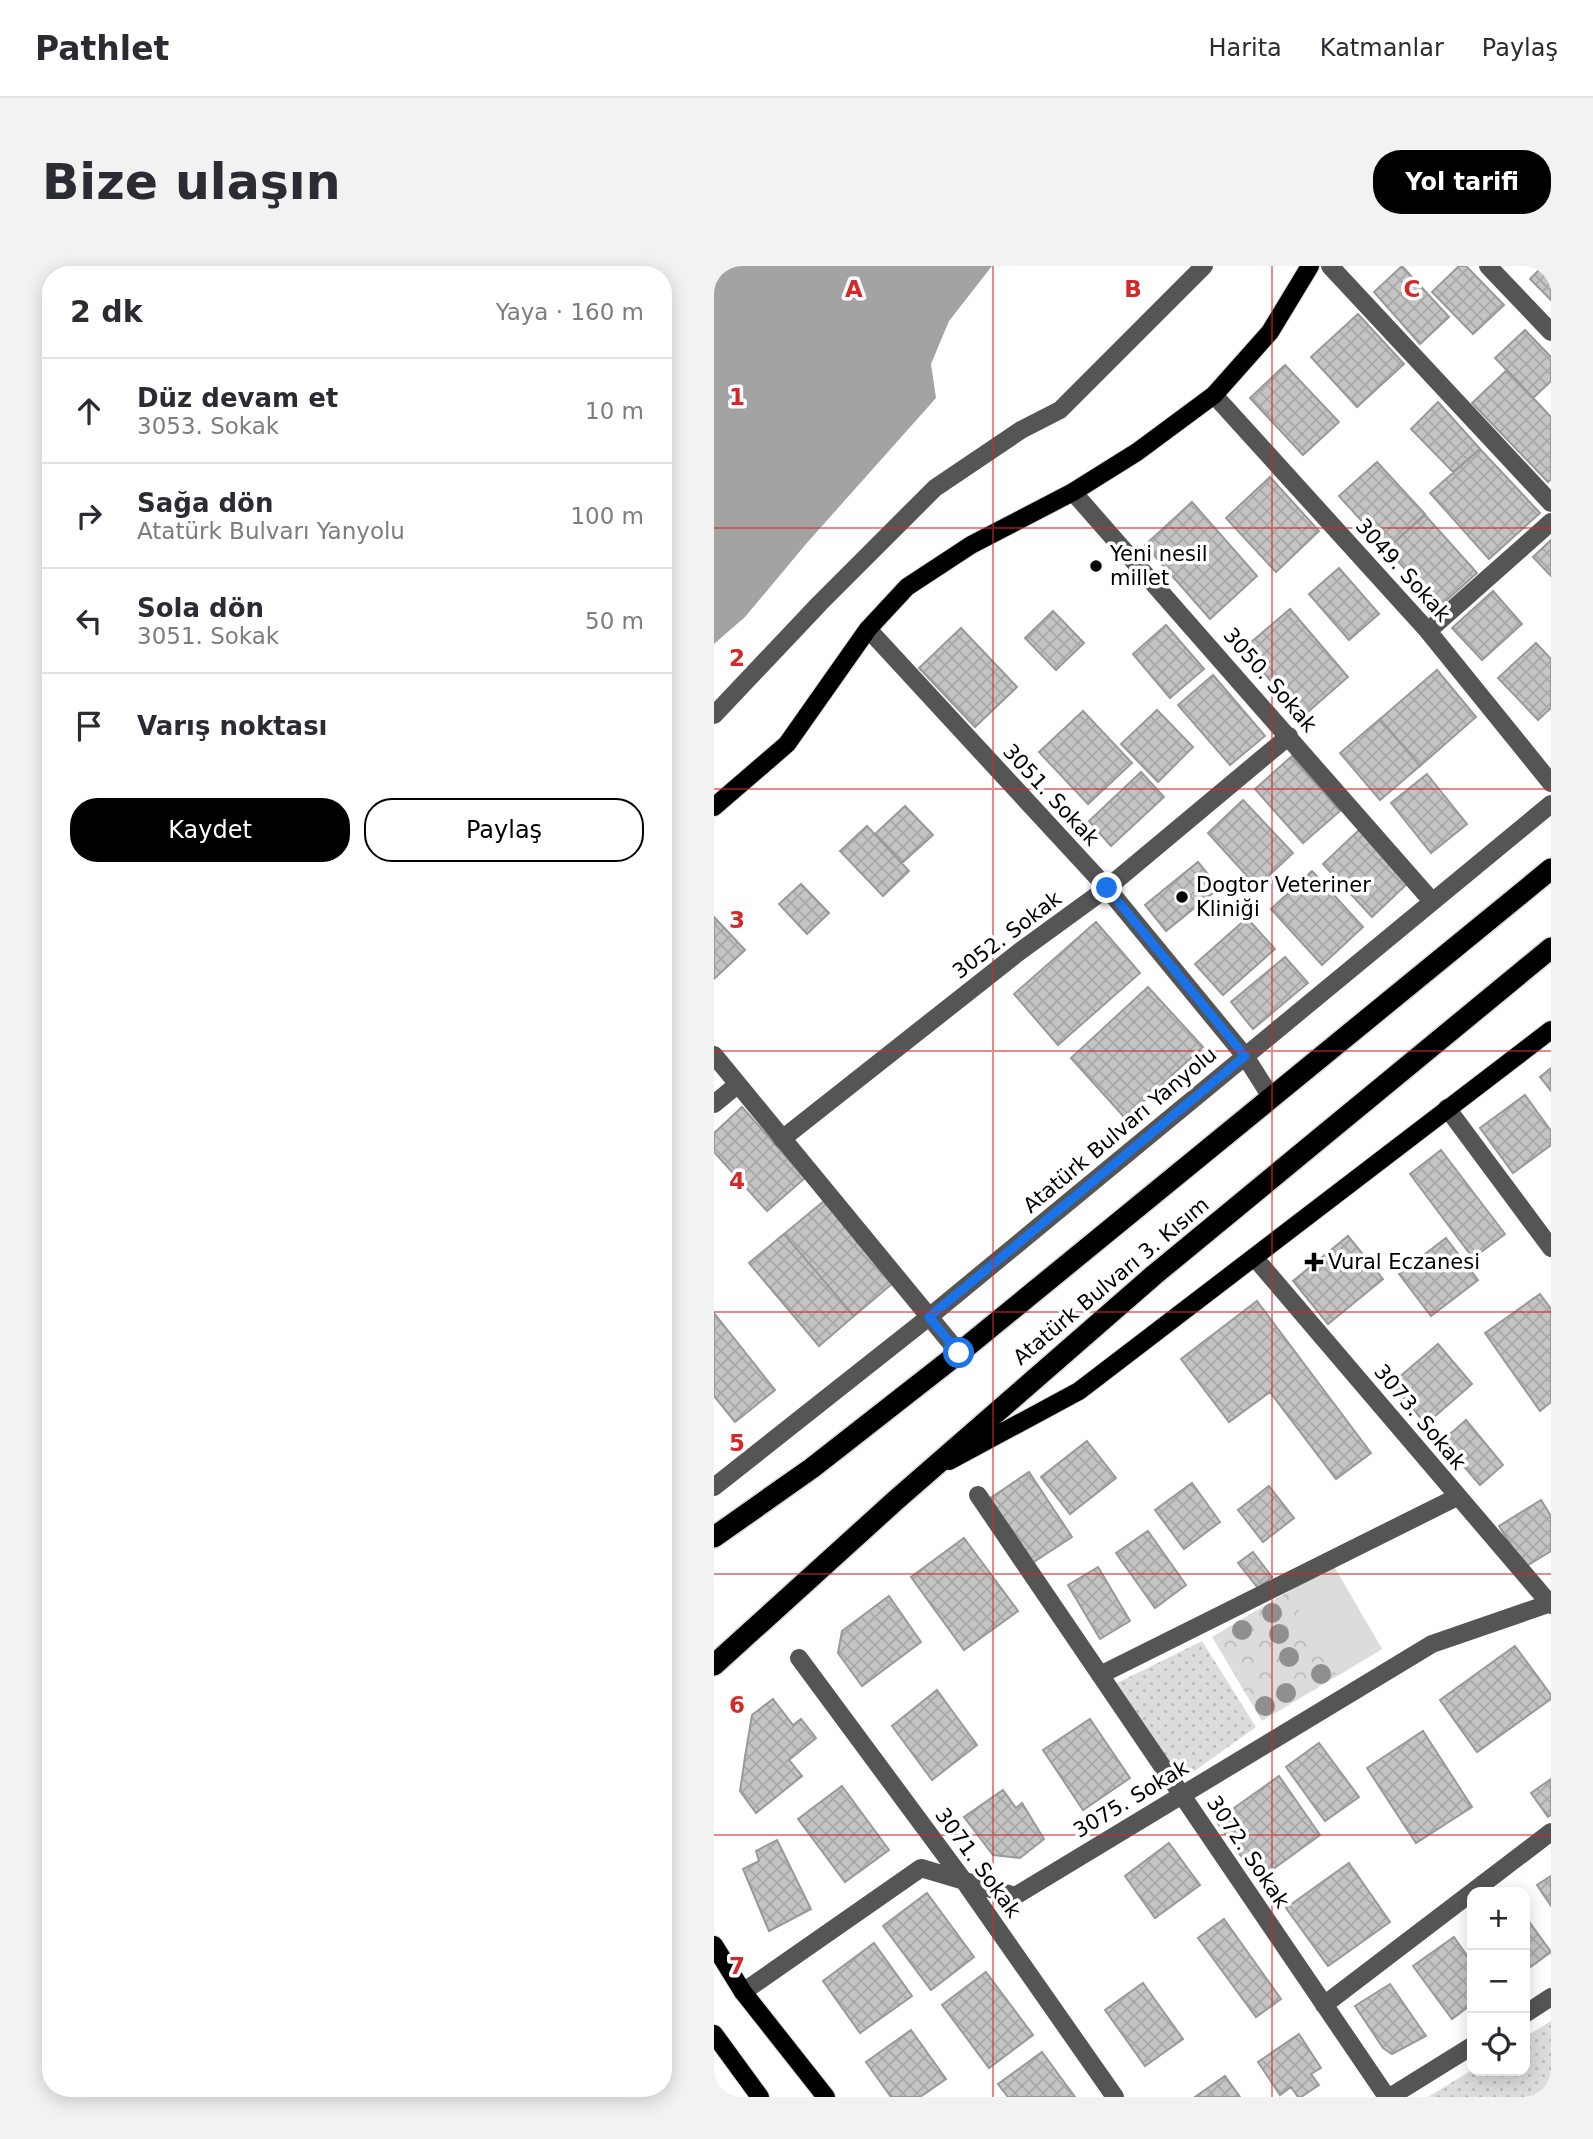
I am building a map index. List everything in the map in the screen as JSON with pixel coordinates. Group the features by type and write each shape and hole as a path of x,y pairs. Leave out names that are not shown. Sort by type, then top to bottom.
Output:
{"highway":[{"name":"Atatürk Bulvarı 3. Kısım","path":"714,1537 813,1468 959,1353 1551,869"},
{"name":"Atatürk Bulvarı 3. Kısım","path":"714,1665 926,1473 1154,1275 1551,948"}],"main road":[{"path":"714,807 787,744 867,629 907,587 971,545 1073,492 1137,452 1214,395 1270,332 1310,266"},
{"path":"926,1473 1079,1391 1551,1030"},
{"path":"714,1945 743,1992 826,2097"},
{"path":"714,2034 760,2097"}],"street":[{"path":"714,715 820,603 935,488 1021,430 1060,410 1204,266"},
{"path":"1330,266 1551,503"},
{"path":"1488,266 1551,332"},
{"name":"3049. Sokak","path":"1214,395 1428,631 1551,783"},
{"name":"3050. Sokak","path":"1073,492 1431,900"},
{"path":"1428,631 1551,522"},
{"name":"3051. Sokak","path":"867,629 1107,888 1245,1056 1271,1097"},
{"name":"3052. Sokak","path":"782,1139 1019,952 1107,888 1289,736"},
{"name":"Atatürk Bulvarı Yanyolu","path":"714,1487 929,1317 1431,900 1551,804"},
{"path":"714,1055 959,1353"},
{"path":"714,1104 737,1085"},
{"path":"1447,1108 1551,1248"},
{"name":"3073. Sokak","path":"1255,1258 1551,1604"},
{"name":"3072. Sokak","path":"978,1494 1388,2097"},
{"path":"1100,1675 1457,1497"},
{"name":"3075. Sokak","path":"743,1992 921,1868 1015,1896 1432,1644 1551,1604"},
{"name":"3071. Sokak","path":"799,1658 964,1881 1115,2097"},
{"path":"1324,2005 1551,1832"},
{"path":"1527,2013 1551,1997"},
{"path":"1388,2097 1467,2049"}],"green space":[{"path":"1333,1565 1382,1649 1262,1721 1212,1637"},
{"path":"1333,1565 1382,1649 1337,1676 1288,1592"},
{"path":"1202,1641 1256,1727 1182,1780 1117,1683"},
{"path":"1551,2021 1551,2097 1428,2097 1467,2073 1467,2076 1530,2076 1530,2034"}],"shaded area":[{"path":"714,266 992,266 949,321 931,364 936,398 745,617 714,644"}],"building":[{"path":"1402,266 1449,317 1420,344 1374,292"},
{"path":"1459,266 1466,266 1504,305 1473,334 1432,292"},
{"path":"1543,266 1551,266 1551,300 1530,279"},
{"path":"1358,314 1404,364 1357,407 1311,357"},
{"path":"1525,330 1551,357 1551,381 1533,398 1495,358"},
{"path":"1285,365 1339,422 1303,455 1250,398"},
{"path":"1507,370 1551,417 1551,479 1548,482 1472,403"},
{"path":"1438,402 1480,449 1453,472 1411,429"},
{"path":"1480,449 1540,513 1489,559 1430,493"},
{"path":"1377,462 1425,514 1387,549 1339,496"},
{"path":"1270,477 1319,531 1276,572 1226,518"},
{"path":"1192,502 1257,576 1210,619 1145,545"},
{"path":"1425,515 1477,573 1439,607 1387,549"},
{"path":"1551,540 1551,576 1533,557"},
{"path":"1339,568 1379,614 1349,640 1309,594"},
{"path":"1493,591 1522,624 1482,660 1452,628"},
{"path":"1290,609 1348,677 1302,717 1243,649"},
{"path":"1053,611 1084,643 1056,670 1025,638"},
{"path":"1166,625 1204,669 1170,698 1133,654"},
{"path":"961,628 1017,687 975,727 919,668"},
{"path":"1536,643 1551,659 1551,708 1538,720 1498,678"},
{"path":"1437,670 1476,717 1420,766 1380,719"},
{"path":"1213,675 1265,736 1230,765 1178,705"},
{"path":"1157,710 1193,747 1158,782 1121,744"},
{"path":"1083,711 1132,763 1088,804 1039,752"},
{"path":"1380,719 1420,766 1380,800 1340,753"},
{"path":"1292,756 1340,811 1303,843 1255,789"},
{"path":"1141,772 1164,797 1111,846 1089,821"},
{"path":"1427,774 1467,824 1431,853 1391,803"},
{"path":"1243,800 1293,853 1257,887 1208,833"},
{"path":"905,806 933,835 902,863 875,834"},
{"path":"867,826 909,871 883,896 840,851"},
{"path":"1359,830 1408,883 1372,917 1323,864"},
{"name":"Dogtor Veteriner Kliniği","path":"1198,862 1219,888 1166,931 1145,905"},
{"path":"1312,871 1363,927 1322,965 1271,909"},
{"path":"801,884 829,913 807,934 779,904"},
{"path":"714,917 745,950 714,979"},
{"path":"1247,918 1275,949 1223,995 1195,964"},
{"path":"1096,922 1140,973 1058,1045 1014,994"},
{"path":"1285,957 1308,983 1253,1029 1231,1002"},
{"path":"1148,987 1203,1047 1125,1118 1071,1058"},
{"path":"1551,1068 1551,1091 1540,1077"},
{"path":"1525,1095 1551,1131 1551,1145 1513,1173 1480,1128"},
{"path":"742,1107 805,1178 767,1211 714,1152 714,1133"},
{"path":"1441,1150 1505,1234 1473,1258 1410,1174"},
{"path":"824,1201 893,1283 854,1316 784,1234"},
{"path":"784,1234 854,1316 819,1346 749,1263"},
{"path":"1348,1236 1383,1279 1328,1324 1293,1281"},
{"path":"1446,1238 1478,1280 1431,1316 1399,1274"},
{"path":"1540,1294 1551,1309 1551,1402 1540,1411 1485,1333"},
{"path":"1257,1301 1371,1453 1336,1479 1270,1392 1229,1422 1181,1359"},
{"path":"714,1313 775,1390 735,1422 714,1396"},
{"path":"1438,1344 1472,1384 1426,1424 1391,1384"},
{"path":"1466,1420 1503,1465 1480,1485 1442,1441"},
{"path":"1087,1441 1116,1478 1070,1514 1041,1477"},
{"path":"1029,1472 1072,1537 1032,1563 989,1499"},
{"path":"1192,1483 1220,1522 1184,1549 1155,1510"},
{"path":"1269,1486 1294,1518 1263,1542 1238,1510"},
{"path":"1541,1500 1551,1516 1551,1551 1525,1567 1499,1526"},
{"path":"1148,1531 1186,1585 1155,1608 1116,1553"},
{"path":"964,1538 1018,1611 964,1650 911,1577"},
{"path":"1253,1552 1272,1577 1258,1588 1238,1563"},
{"path":"1098,1567 1130,1621 1100,1639 1068,1585"},
{"path":"889,1596 921,1642 862,1686 838,1653 842,1631"},
{"path":"1515,1646 1551,1695 1551,1699 1477,1752 1440,1700"},
{"path":"937,1690 977,1745 932,1780 892,1726"},
{"path":"773,1699 793,1725 801,1719 816,1738 789,1760 802,1776 756,1813 740,1791 745,1757 752,1715"},
{"path":"1090,1719 1130,1778 1083,1810 1043,1750"},
{"path":"1423,1731 1472,1807 1416,1843 1367,1768"},
{"path":"1319,1743 1359,1797 1325,1821 1286,1767"},
{"path":"1279,1776 1320,1835 1258,1880 1216,1821"},
{"path":"1551,1779 1551,1815 1548,1817 1531,1793"},
{"path":"842,1786 889,1850 845,1882 798,1819"},
{"path":"1003,1790 1016,1808 1022,1803 1044,1839 1020,1858 993,1855 964,1817"},
{"path":"777,1840 811,1909 769,1931 743,1869 759,1861 756,1851"},
{"path":"1169,1843 1200,1885 1155,1918 1125,1876"},
{"path":"1349,1863 1390,1922 1328,1966 1286,1908"},
{"path":"1551,1876 1551,1906 1537,1885"},
{"path":"927,1893 974,1957 931,1990 883,1926"},
{"path":"1224,1919 1281,1999 1256,2017 1198,1938"},
{"path":"1530,1923 1551,1952 1530,1967"},
{"path":"1454,1937 1467,1956 1467,2008 1452,2019 1413,1966"},
{"path":"874,1943 912,1996 860,2033 823,1981"},
{"path":"986,1972 1033,2035 989,2068 942,2005"},
{"path":"1143,1983 1183,2039 1145,2066 1105,2010"},
{"path":"1390,1984 1426,2036 1392,2054 1383,2048 1355,2006"},
{"path":"911,2030 946,2079 920,2097 891,2097 866,2062"},
{"path":"1299,2034 1321,2068 1311,2074 1319,2085 1301,2097 1298,2097 1291,2087 1280,2095 1258,2062"},
{"path":"1042,2052 1075,2097 1008,2097 998,2084"},
{"path":"1225,2076 1240,2097 1195,2097"}],"place":[{"name":"Yeni nesil millet","path":"1096,566"},
{"name":"Dogtor Veteriner Kliniği","path":"1182,897"},
{"name":"Vural Eczanesi","path":"1314,1262"}],"route":[{"path":"959,1353 929,1317 1245,1056 1107,888"}]}
